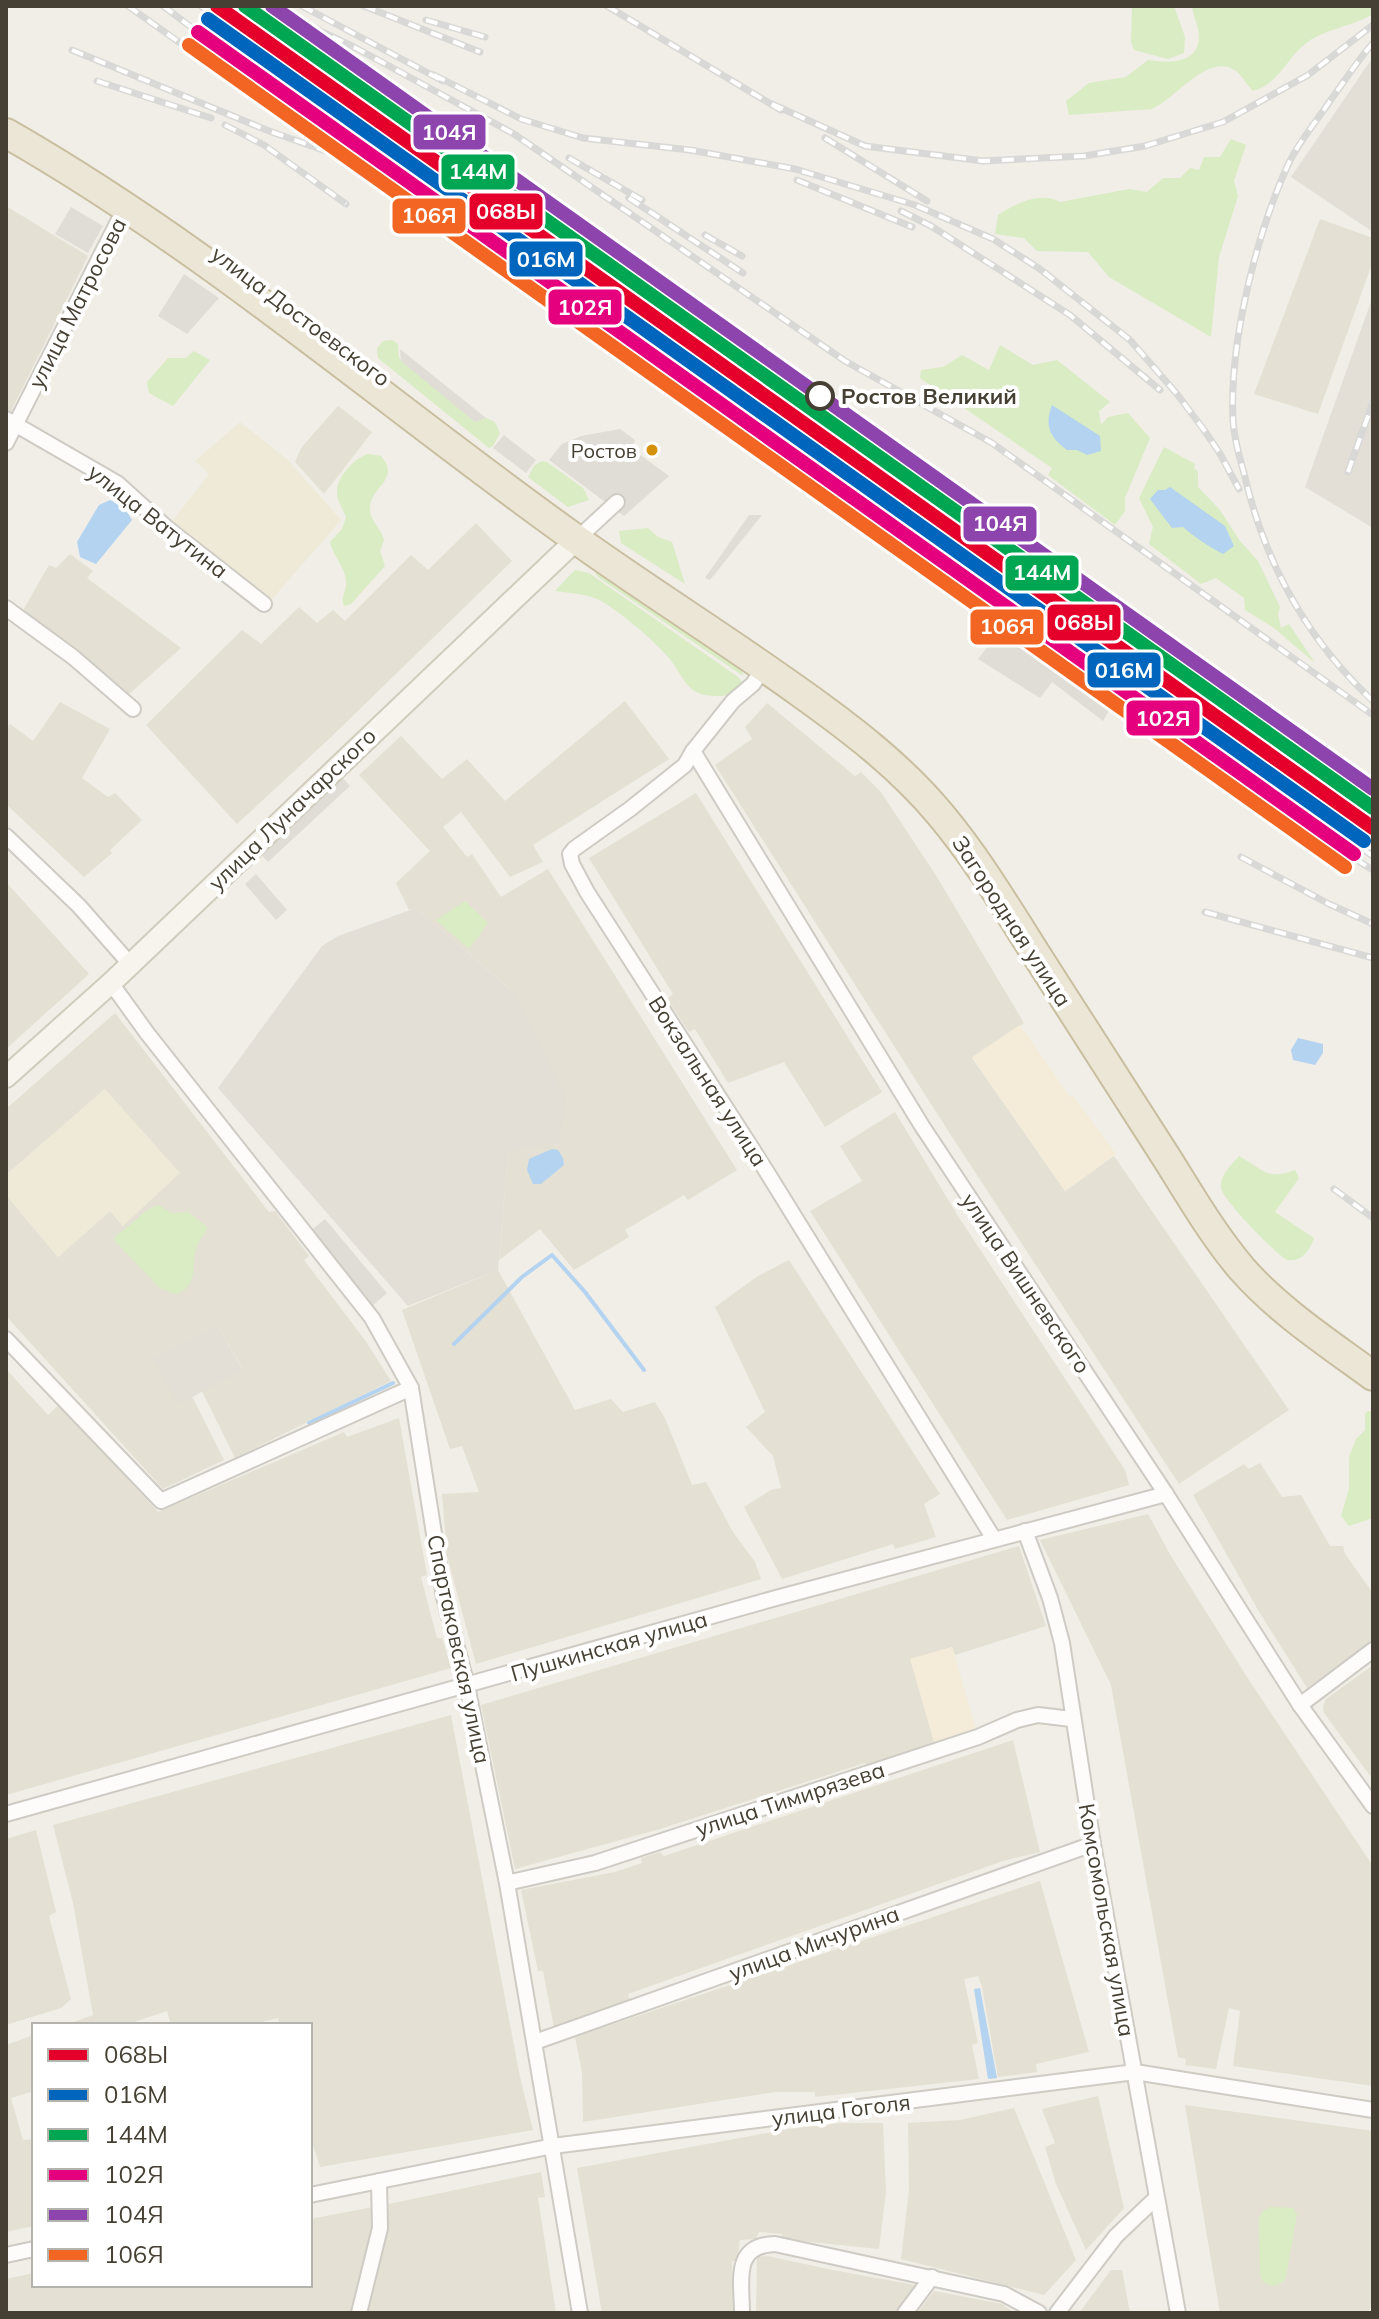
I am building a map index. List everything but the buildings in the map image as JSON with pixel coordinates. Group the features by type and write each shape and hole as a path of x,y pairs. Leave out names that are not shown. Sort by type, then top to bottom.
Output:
{"highway":[{"name":"улица Достоевского","path":"6,116 58,145 169,217 349,350 580,536"},
{"name":"улица Достоевского","path":"6,133 126,206 266,305 432,434 580,536"},
{"name":"Загородная улица","path":"580,536 863,738 905,776 941,815 994,889 1206,1219 1242,1268 1289,1313 1373,1376"},
{"name":"Загородная улица","path":"580,536 769,654 874,732 933,788 1004,882 1238,1242 1284,1290 1373,1358"}],"street":[{"name":"улица Матросова","path":"6,443 11,422 126,206"},
{"name":"улица Ватутина","path":"11,422 117,483 167,528 264,604"},
{"path":"580,536 617,502"},
{"name":"улица Луначарского","path":"6,1077 111,983 580,536"},
{"path":"6,608 73,657 133,709"},
{"name":"Вокзальная улица","path":"764,667 693,751 685,765 574,849 570,854 572,864 994,1539"},
{"name":"улица Вишневского","path":"693,751 922,1126 1166,1494 1300,1705 1373,1806"},
{"path":"6,836 22,848 79,906 130,964"},
{"name":"Спартаковская улица","path":"111,983 372,1318 411,1388 444,1597 467,1686 507,1883 580,2313"},
{"path":"6,1339 161,1501 411,1388"},
{"name":"Пушкинская улица","path":"6,1814 1166,1494"},
{"name":"Комсомольская улица","path":"1025,1531 1050,1598 1062,1643 1071,1719 1178,2313"},
{"path":"1300,1705 1373,1650"},
{"name":"улица Тимирязева","path":"507,1883 595,1863 978,1737 1017,1720 1038,1715 1071,1719"},
{"name":"улица Мичурина","path":"535,2042 1093,1844"},
{"name":"улица Гоголя","path":"312,2195 553,2146 1135,2072 1373,2110"},
{"path":"359,2313 380,2228 379,2181"},
{"path":"1057,2313 1116,2236 1156,2198"},
{"path":"742,2313 742,2264 746,2255 764,2244 1004,2294 1039,2313"},
{"path":"6,2255 32,2249"},
{"path":"905,2313 932,2277"}],"shaded area":[{"path":"1373,57 1373,232 1291,177"},
{"path":"6,206 88,256 10,413 6,411"},
{"path":"71,207 103,226 88,253 55,234"},
{"path":"1320,219 1373,238 1373,261 1318,414 1254,394"},
{"path":"184,274 219,298 187,334 158,316"},
{"path":"1373,296 1373,528 1305,487"},
{"path":"400,349 486,418 475,422 401,361"},
{"path":"338,406 372,432 324,494 295,462 301,448"},
{"path":"240,422 288,460 341,520 272,599 170,524 209,474 195,461"},
{"path":"620,429 635,440 632,449 669,476 624,516 549,460 562,444 581,436"},
{"path":"504,435 536,460 526,473 493,448"},
{"path":"749,515 762,515 710,580 705,578"},
{"path":"476,523 512,561 237,824 146,725 242,630 261,644 299,607 317,623 333,610 345,621 411,555 428,570"},
{"path":"70,554 93,571 87,578 181,648 128,695 79,653 22,612 49,565 56,568"},
{"path":"999,632 1029,654 1038,652 1114,702 1103,721 1052,682 1040,698 978,659"},
{"path":"625,701 669,759 533,845 543,862 510,877 461,812 443,827 467,857 472,854 501,897 548,869 737,1170 688,1200 684,1195 625,1230 629,1237 574,1270 540,1229 499,1260 508,1152 512,991 416,908 409,910 396,883 430,851 359,775 401,736 442,779 467,759 505,801"},
{"path":"60,702 110,729 82,778 108,797 115,793 142,820 110,850 112,853 84,877 6,804 6,730 10,724 33,741"},
{"path":"767,703 855,776 861,772 881,792 937,877 1024,1023 972,1058 1065,1191 1114,1156 1289,1410 1179,1484 954,1140 715,765 752,739 745,727"},
{"path":"341,776 350,786 268,862 258,852"},
{"path":"696,793 882,1092 825,1127 784,1062 728,1083 695,1029 689,1032 667,999 673,994 589,858"},
{"path":"256,874 287,910 276,920 245,884"},
{"path":"6,882 89,974 6,1049"},
{"path":"416,908 514,993 566,1099 559,1143 508,1152 498,1270 408,1306 218,1088 322,946 338,936"},
{"path":"115,1013 269,1212 275,1211 309,1256 304,1260 365,1340 391,1381 235,1458 202,1391 243,1369 217,1325 192,1396 224,1460 163,1489 6,1316 6,1195 58,1257 110,1211 123,1226 105,1089 6,1175 6,1109"},
{"path":"1020,1025 1070,1097 1073,1096 1116,1154 1065,1191 972,1057"},
{"path":"105,1089 180,1173 123,1226 110,1211 58,1257 6,1195 6,1175"},
{"path":"895,1112 958,1216 1125,1470 1129,1485 1007,1520 810,1211 862,1181 840,1146"},
{"path":"325,1219 387,1293 371,1307 308,1233"},
{"path":"789,1260 940,1494 924,1504 936,1537 895,1549 893,1544 782,1579 744,1507 771,1490 781,1488 773,1456 746,1427 765,1412 715,1307 758,1276"},
{"path":"498,1270 575,1410 611,1399 623,1412 655,1402 665,1418 692,1485 706,1482 733,1532 755,1562 761,1579 476,1664 447,1556 442,1494 479,1492 462,1446 450,1449 402,1310"},
{"path":"217,1325 243,1370 179,1404 151,1358"},
{"path":"6,1369 48,1415 59,1405 158,1512 344,1432 347,1437 399,1418 427,1575 421,1577 437,1638 442,1638 451,1668 6,1795"},
{"path":"1260,1463 1282,1497 1301,1495 1330,1546 1343,1546 1345,1554 1373,1593 1373,1640 1307,1688 1258,1610 1193,1495 1244,1464 1249,1469"},
{"path":"1148,1514 1247,1677 1373,1866 1373,2086 1233,2066 1240,2011 1229,2008 1216,2069 1185,2065 1186,2059 1178,2057 1111,1685 1040,1540"},
{"path":"1019,1546 1046,1626 955,1655 952,1647 911,1659 934,1742 867,1766 865,1763 660,1829 515,1869 481,1705"},
{"path":"952,1647 976,1730 934,1742 910,1659"},
{"path":"1373,1665 1373,1780 1324,1713 1323,1706 1326,1699"},
{"path":"451,1715 520,2077 533,2130 320,2167 312,2141 312,2023 279,2023 278,2018 257,2023 170,2023 167,2011 131,2023 71,2023 93,2015 73,1903 53,1825"},
{"path":"1013,1740 1040,1852 1003,1861 628,1994 631,2002 554,2028 543,1971 538,1971 521,1890 615,1872 642,1863 641,1858 660,1852 664,1856"},
{"path":"36,1830 56,1912 49,1916 71,1999 61,2008 6,2025 6,1839"},
{"path":"1040,1881 1089,2052 1036,2064 1037,2072 998,2077 978,1976 964,1979 978,2043 972,2045 979,2079 815,2097 815,2092 775,2092 583,2122 582,2072 575,2037"},
{"path":"32,2036 32,2092 11,2098 23,2140 32,2139 32,2226 6,2232 6,2045"},
{"path":"1098,2096 1124,2208 1086,2250 1056,2184 1045,2147 1055,2143 1042,2109"},
{"path":"1185,2105 1373,2131 1373,2294 1369,2313 1220,2313"},
{"path":"1014,2108 1076,2260 1044,2295 901,2259 909,2190 908,2123 960,2120"},
{"path":"840,2123 883,2123 886,2192 879,2249 782,2239 782,2234 759,2232 756,2239 740,2240 737,2261 732,2261 733,2313 602,2313 577,2168 789,2129"},
{"path":"541,2172 545,2197 538,2198 556,2313 366,2313 382,2235 384,2205"},
{"path":"373,2207 375,2229 350,2313 6,2313 6,2279 32,2273 32,2287 312,2287 312,2219"},
{"path":"767,2256 915,2285 898,2313 756,2313 757,2257"},
{"path":"1111,2270 1122,2270 1130,2313 1079,2313"},
{"path":"934,2291 1002,2304 1014,2313 917,2313"}],"green space":[{"path":"1132,6 1174,6 1185,37 1184,53 1168,59 1134,50 1131,42"},
{"path":"1192,6 1373,6 1373,14 1311,40 1297,51 1275,78 1253,91 1236,71 1214,67 1151,109 1069,115 1066,101 1089,83 1126,77 1148,60 1181,60 1193,53 1199,37"},
{"path":"1231,139 1246,145 1234,181 1238,196 1219,257 1211,337 1109,277 1088,252 1037,251 1024,238 995,234 998,215 1020,203 1036,198 1060,202 1129,189 1147,192 1163,178 1180,178 1190,168 1199,170 1204,157 1220,157"},
{"path":"392,340 398,344 399,358 475,422 486,418 495,422 500,433 493,446 489,448 378,358 377,348 383,341"},
{"path":"1000,345 1033,365 1057,360 1110,402 1099,411 1101,425 1108,417 1128,413 1150,438 1125,498 1125,511 1115,525 1048,475 1052,468 920,378 921,370 943,367 962,355 989,370"},
{"path":"194,351 210,360 173,406 149,393 147,382 168,358 186,358"},
{"path":"1164,447 1195,464 1198,487 1220,510 1240,541 1258,561 1280,607 1281,628 1289,624 1315,663 1274,628 1245,610 1244,598 1216,578 1201,584 1149,544 1153,527 1139,498"},
{"path":"368,454 381,456 388,472 374,495 370,510 384,540 380,551 385,566 351,604 344,606 345,575 330,542 342,529 346,517 337,493 347,469"},
{"path":"542,461 583,488 589,500 568,507 528,477 534,466"},
{"path":"648,528 658,537 672,542 685,584 621,543 619,531"},
{"path":"600,567 740,662 743,676 598,577 595,573"},
{"path":"575,570 589,573 738,677 743,683 740,690 720,696 697,692 686,683 659,648 620,614 592,597 555,591"},
{"path":"465,901 488,923 469,949 436,920"},
{"path":"1239,1156 1271,1174 1295,1170 1299,1178 1275,1212 1314,1238 1301,1257 1288,1260 1283,1257 1224,1194 1222,1179"},
{"path":"159,1205 171,1213 188,1212 207,1227 198,1243 191,1279 184,1290 176,1294 160,1288 114,1240 142,1214"},
{"path":"1373,1412 1373,1518 1349,1526 1341,1516 1349,1489 1349,1457 1356,1439 1365,1430 1365,1414"},
{"path":"1270,2207 1293,2208 1297,2214 1286,2276 1283,2282 1273,2285 1264,2282 1260,2276 1259,2219 1262,2212"}],"water":[{"path":"1052,405 1100,436 1101,451 1087,455 1077,450 1067,450 1061,445 1050,430"},
{"path":"1170,487 1225,526 1234,546 1223,554 1183,527 1172,528 1150,499 1158,490"},
{"path":"110,500 124,507 132,520 96,564 80,557 77,542 99,505"},
{"path":"1298,1038 1323,1044 1323,1053 1315,1065 1293,1060 1291,1050"},
{"path":"552,1149 558,1150 564,1165 541,1184 533,1184 527,1170 529,1159"},
{"path":"980,1988 997,2078 988,2079 974,1989"}],"waterway":[{"path":"454,1344 522,1277 552,1255 585,1292 644,1370"},
{"path":"309,1423 393,1383"}],"railway":[{"path":"128,6 255,96"},
{"path":"163,6 207,39 301,128 325,141"},
{"path":"201,6 1373,839"},
{"path":"267,6 354,47 514,134 845,361 992,443 1373,715"},
{"path":"302,6 443,81"},
{"path":"364,6 480,52"},
{"path":"607,6 781,110"},
{"path":"426,20 485,37"},
{"path":"772,104 865,146 983,161 1084,156 1145,146 1223,122 1308,75 1373,25"},
{"path":"1373,43 1301,142 1276,195 1247,291 1235,358 1233,390 1234,426 1239,453 1263,537 1276,567 1291,597 1327,652 1373,701"},
{"path":"72,50 269,131 394,175 474,211"},
{"path":"434,75 521,119 583,138 690,150 795,169 915,205 993,239 1040,269 1130,340 1204,430 1239,489"},
{"path":"97,81 211,118"},
{"path":"225,125 264,145 346,204"},
{"path":"825,138 927,201"},
{"path":"569,158 642,200"},
{"path":"797,180 912,227"},
{"path":"629,198 743,273"},
{"path":"901,211 931,226 1070,315 1160,390"},
{"path":"705,235 742,256"},
{"path":"1348,472 1373,402"},
{"path":"1245,771 1373,856"},
{"path":"1233,784 1373,870"},
{"path":"1241,857 1373,924"},
{"path":"1205,912 1373,958"},
{"path":"1334,1189 1373,1218"}],"transit line":[{"name":"068Ы","path":"217,6 1373,828"},
{"name":"144М","path":"245,6 1373,808"},
{"name":"104Я","path":"272,6 1373,789"},
{"name":"016М","path":"208,19 1364,841"},
{"name":"102Я","path":"198,32 1354,854"},
{"name":"106Я","path":"189,45 1345,867"}],"place":[{"name":"Ростов Великий","path":"820,396"},
{"name":"Ростов","path":"652,450"}]}
